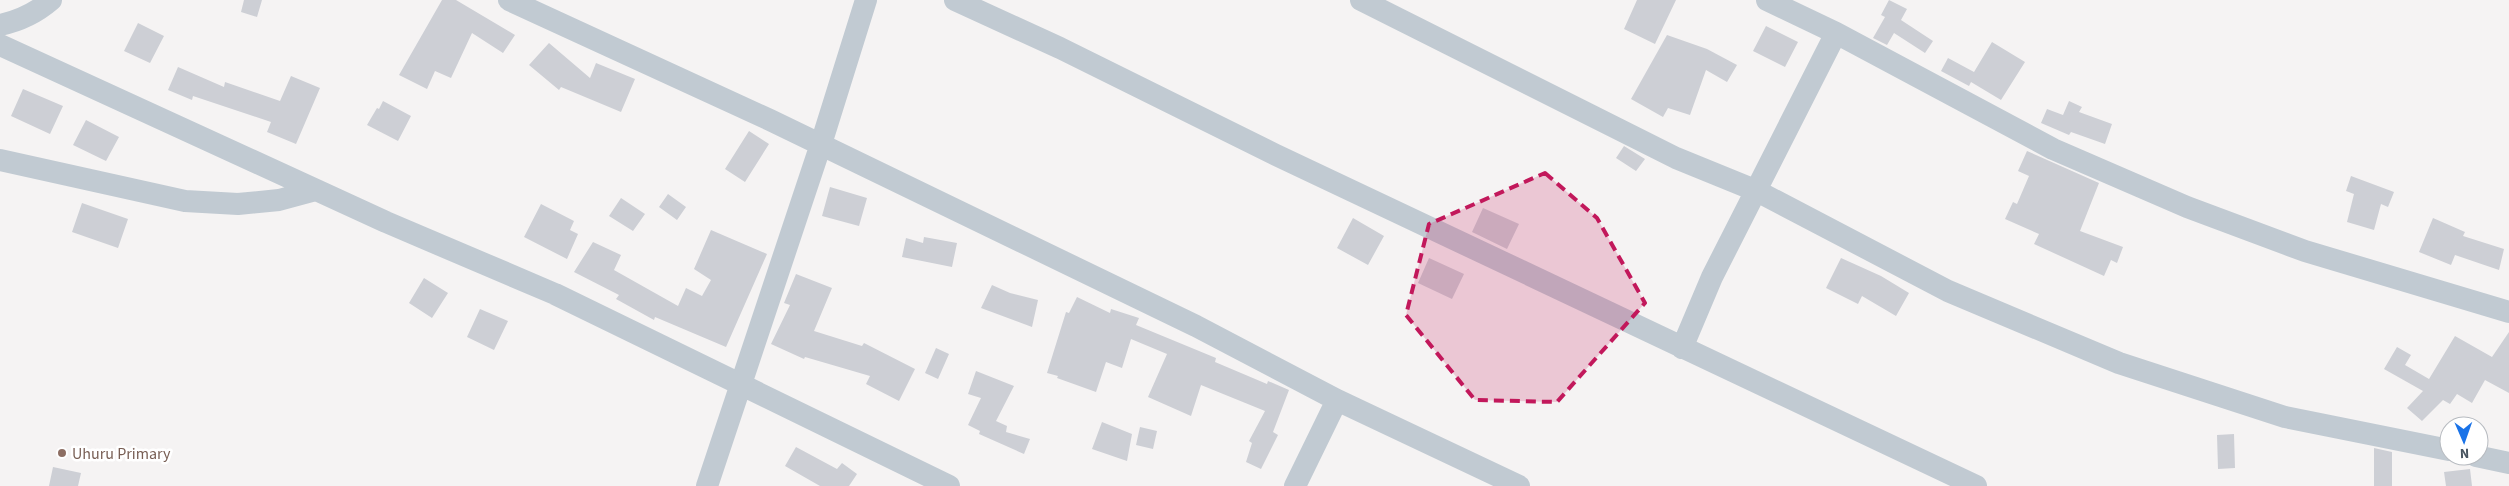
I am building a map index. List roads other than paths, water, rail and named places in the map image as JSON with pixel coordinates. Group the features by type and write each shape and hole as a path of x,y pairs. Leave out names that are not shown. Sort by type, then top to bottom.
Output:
{"street":[{"path":"0,25 24,18 40,10 51,0"},
{"path":"509,0 821,144 1196,326 1338,400 1519,486"},
{"path":"707,486 821,144 866,0"},
{"path":"955,0 1060,48 1196,116 1976,486"},
{"path":"1361,0 1676,158 1757,192 1948,290 2119,363 2285,417 2439,448"},
{"path":"1767,0 1836,33 2053,149 2187,207 2305,251 2509,312"},
{"path":"1682,348 1712,277 1757,192 1836,33"},
{"path":"0,45 316,190 555,294 949,486"},
{"path":"0,160 185,201 238,204 279,200 316,190"},
{"path":"1295,486 1338,400"},
{"path":"2489,459 2509,463"}],"place":[{"name":"Uhuru Primary","path":"62,453"}]}
